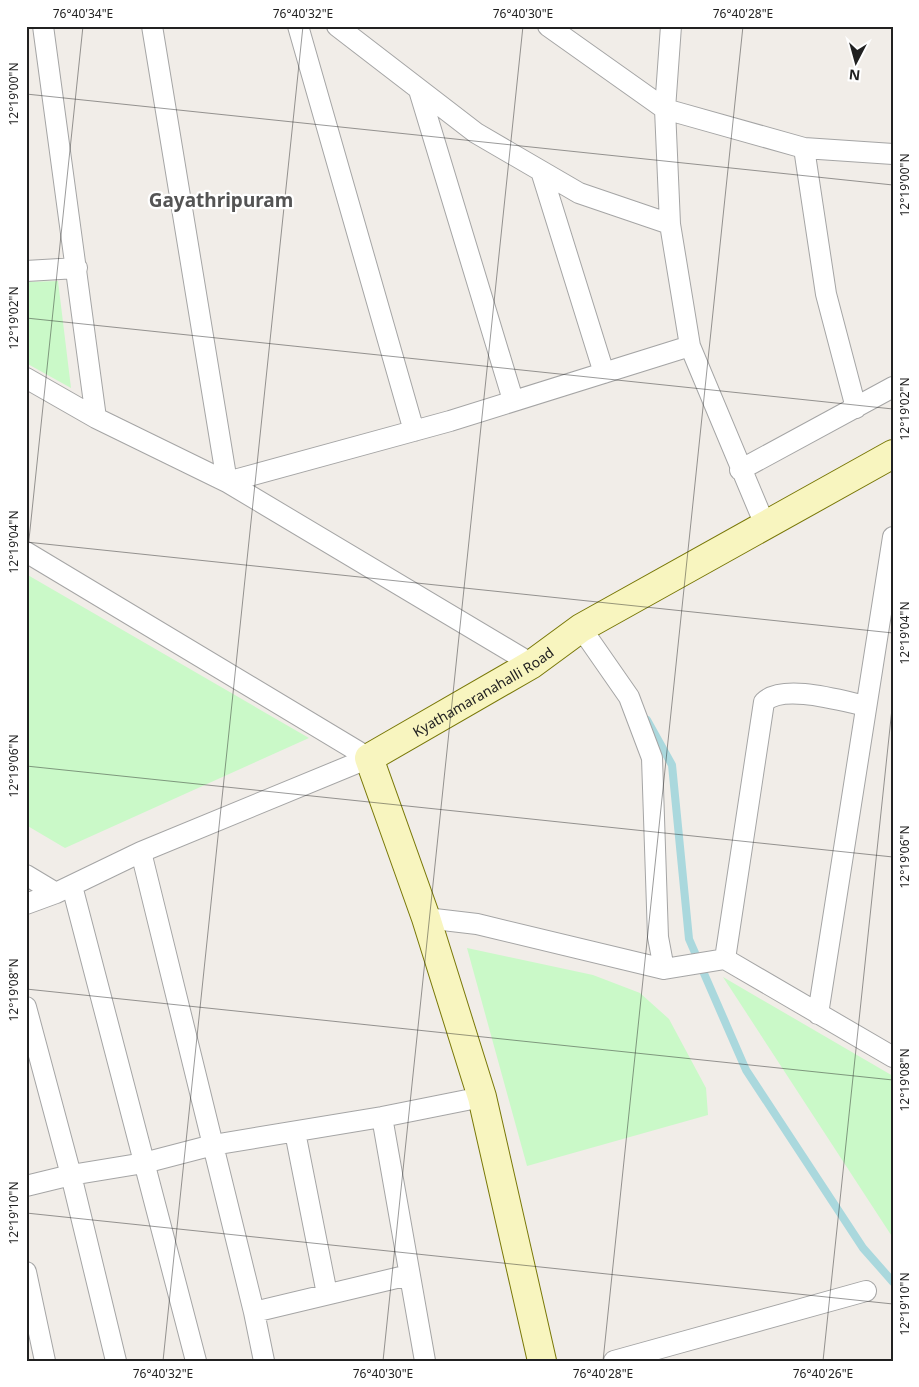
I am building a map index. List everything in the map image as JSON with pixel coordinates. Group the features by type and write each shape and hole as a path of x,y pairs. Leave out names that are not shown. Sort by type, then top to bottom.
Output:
{"main road":[{"name":"Kyathamaranahalli Road","path":"369,758 532,664 581,628 893,454"},
{"path":"369,758 426,918 482,1097 542,1361"}],"street":[{"path":"43,26 96,418"},
{"path":"152,26 227,482"},
{"path":"298,26 414,431"},
{"path":"337,26 476,133 580,193 670,224"},
{"path":"548,26 665,110 804,148 893,154"},
{"path":"671,26 665,110 670,224 690,346 740,470 765,525"},
{"path":"419,90 512,400"},
{"path":"804,148 826,294 856,408"},
{"path":"541,170 604,373"},
{"path":"26,271 76,268"},
{"path":"227,482 414,431 690,346"},
{"path":"26,378 96,418 227,482 532,664"},
{"path":"740,470 893,387"},
{"path":"818,1014 893,537"},
{"path":"26,552 369,758"},
{"path":"581,628 629,697 643,728 652,758 658,937 664,969"},
{"path":"709,962 764,702 770,696 790,692 866,706"},
{"name":"Kyathamaranahalli Road","path":"26,904 64,890 141,852 369,758"},
{"path":"141,852 254,1312 264,1361"},
{"path":"26,875 64,890 144,1163 196,1361"},
{"path":"426,918 477,924 664,969 709,962 818,1014 893,1057"},
{"path":"26,1007 71,1175 116,1361"},
{"path":"26,1186 71,1175 144,1163 213,1145 382,1117 482,1097"},
{"path":"382,1117 425,1361"},
{"path":"295,1132 327,1294"},
{"path":"26,1272 46,1361"},
{"path":"254,1312 410,1276"},
{"path":"614,1361 866,1291"}],"green space":[{"path":"58,281 71,388 26,363 26,282"},
{"path":"26,574 309,738 65,848 26,825"},
{"path":"467,948 593,975 640,993 669,1019 706,1088 708,1115 527,1166"},
{"path":"723,977 893,1076 893,1238"}],"waterway":[{"path":"647,720 672,765 689,939 746,1070 863,1248 893,1282"}],"district":[{"name":"Gayathripuram","path":"221,200"}]}
